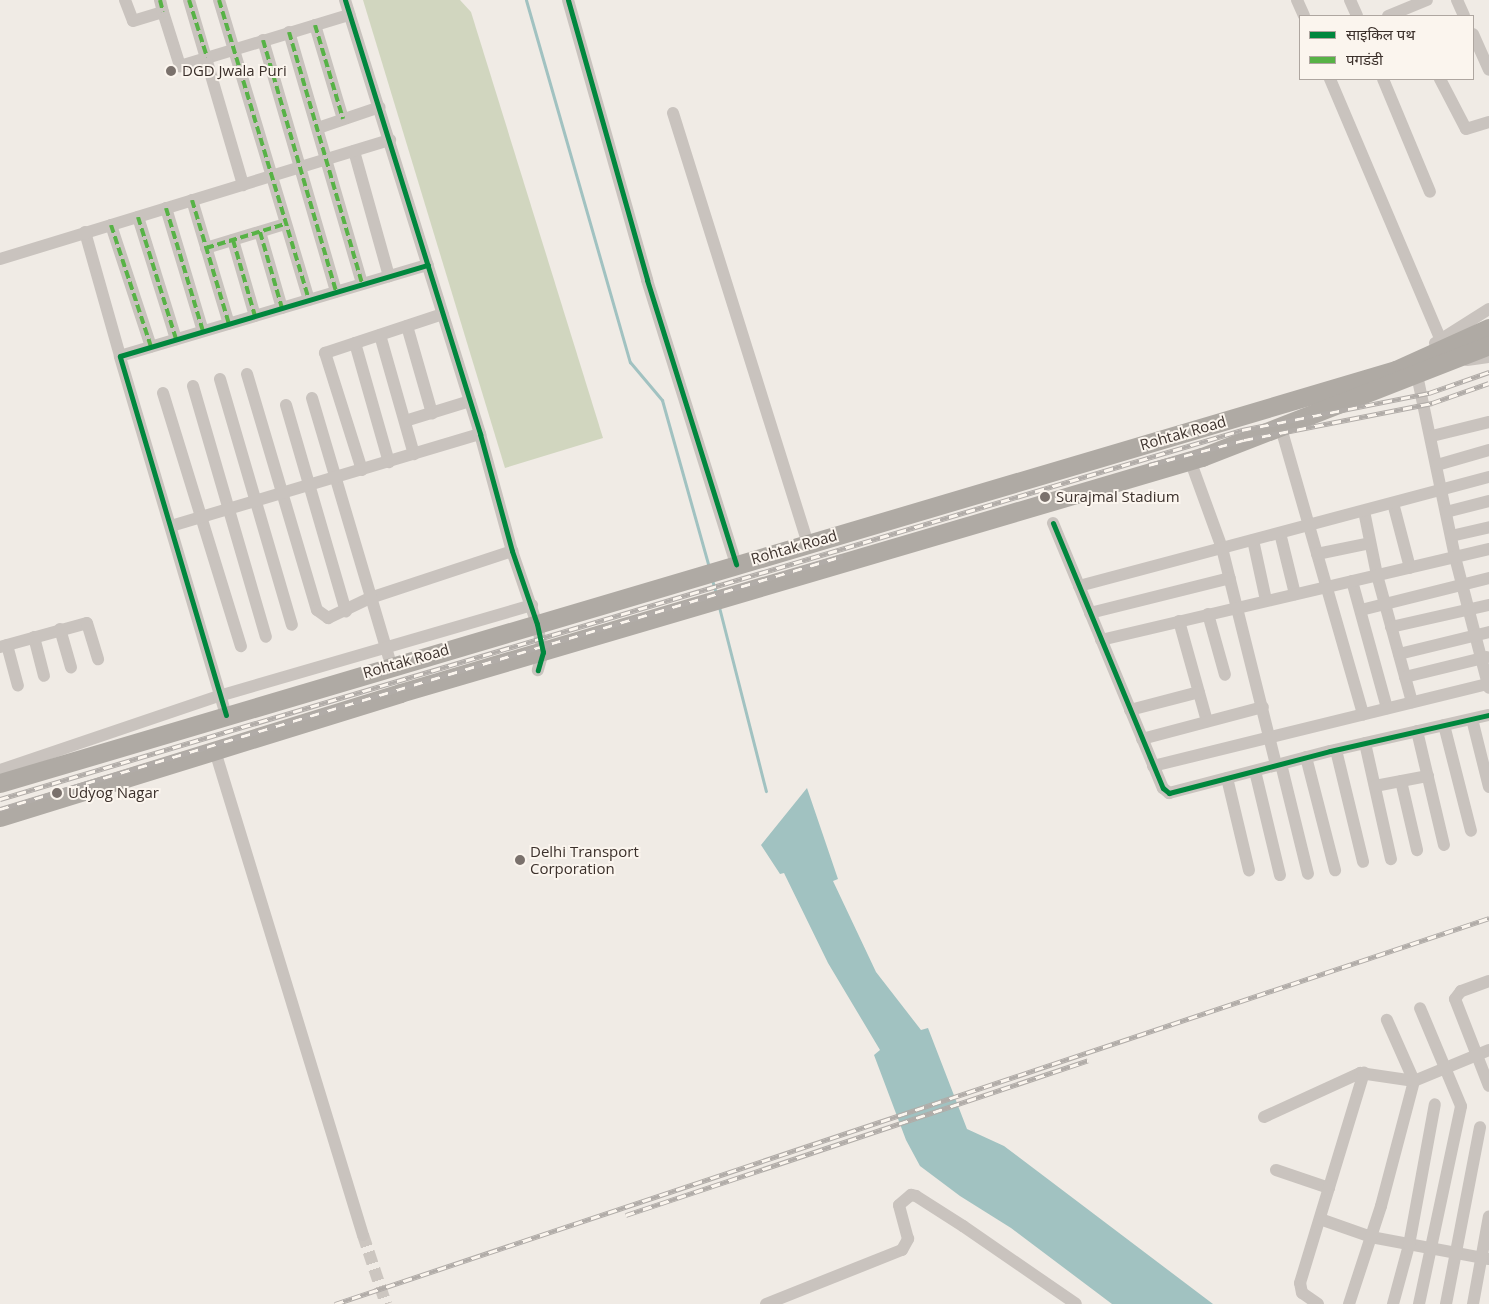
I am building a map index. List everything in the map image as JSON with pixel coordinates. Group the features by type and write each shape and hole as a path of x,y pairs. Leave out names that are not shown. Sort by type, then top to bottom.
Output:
{"highway":[{"path":"1447,363 1488,334"},
{"path":"1396,370 1488,334"},
{"name":"Rohtak Road","path":"0,817 736,594 1190,460 1281,428 1447,363"},
{"name":"Rohtak Road","path":"0,783 226,715 388,656 537,624 1396,370"}],"street":[{"path":"126,0 132,21 161,6 180,66 349,15"},
{"path":"189,0 243,185"},
{"path":"234,0 220,2 309,300"},
{"path":"345,0 380,107 470,401 512,551 532,605 543,652 538,670"},
{"path":"568,0 647,280 732,565"},
{"path":"1297,0 1304,15"},
{"path":"1350,0 1357,15"},
{"path":"1390,15 1427,0"},
{"path":"1457,0 1464,15"},
{"path":"315,25 343,120"},
{"path":"289,32 362,284"},
{"path":"263,40 336,292"},
{"path":"1474,40 1489,70"},
{"path":"1330,80 1441,340"},
{"path":"1383,80 1430,192"},
{"path":"1441,80 1466,129 1489,122"},
{"path":"318,128 380,107"},
{"path":"673,113 808,543"},
{"path":"0,259 390,140"},
{"path":"354,151 389,276"},
{"path":"192,200 229,324"},
{"path":"166,208 203,331"},
{"path":"138,217 176,340"},
{"path":"111,224 151,347"},
{"path":"206,248 286,224"},
{"path":"85,232 226,715"},
{"path":"260,232 282,308"},
{"path":"233,240 255,316"},
{"path":"120,356 428,264"},
{"name":"Rohtak Road","path":"1396,370 1489,310"},
{"path":"362,470 325,353 443,314"},
{"path":"407,326 432,412"},
{"path":"380,335 414,454"},
{"path":"355,343 389,462"},
{"name":"Rohtak Road","path":"1447,363 1489,357"},
{"path":"247,374 317,610 328,618 370,598 512,551"},
{"path":"1153,766 1412,702 1488,686 1485,658 1474,635 1455,557 1432,436 1417,375"},
{"path":"220,379 292,625"},
{"path":"193,386 266,637"},
{"path":"163,393 241,646"},
{"path":"312,398 388,656"},
{"path":"405,421 470,401"},
{"path":"286,405 346,611"},
{"path":"1432,436 1489,422"},
{"path":"1281,428 1310,525 1325,587 1363,714"},
{"path":"171,526 480,434"},
{"path":"1437,465 1489,450"},
{"path":"1190,460 1222,548 1262,707 1308,874"},
{"path":"1079,586 1489,477"},
{"path":"1446,512 1489,501"},
{"path":"1393,503 1410,568"},
{"path":"1364,511 1377,575 1412,702"},
{"path":"1054,522 1162,788 1169,793 1306,757 1489,715"},
{"path":"1451,536 1489,526"},
{"path":"1280,533 1295,594"},
{"path":"1253,540 1266,600"},
{"path":"1316,554 1370,543"},
{"path":"1102,640 1489,549"},
{"path":"1090,613 1230,578"},
{"path":"1361,610 1489,578"},
{"path":"1352,581 1387,708"},
{"path":"0,770 219,696 388,656 532,605"},
{"path":"1391,627 1489,606"},
{"path":"1208,614 1225,675"},
{"path":"1179,621 1207,722"},
{"path":"18,686 4,646 86,623 98,660"},
{"path":"60,629 71,667"},
{"path":"1399,654 1489,632"},
{"path":"34,637 44,676"},
{"path":"1405,677 1485,658"},
{"path":"1130,710 1199,692"},
{"path":"1142,738 1262,707"},
{"path":"1472,719 1489,787"},
{"path":"1444,725 1471,831"},
{"path":"1417,732 1444,845"},
{"path":"1365,743 1391,859"},
{"path":"1336,750 1363,862"},
{"path":"215,751 363,1235"},
{"path":"1306,757 1335,870"},
{"path":"1255,771 1280,875"},
{"path":"1375,786 1428,776"},
{"path":"1227,778 1249,870"},
{"path":"1401,781 1417,850"},
{"path":"1489,981 1455,996 1476,1056 1489,1086"},
{"path":"1419,1304 1433,1250 1461,1111 1420,1008"},
{"path":"1349,1304 1371,1238 1414,1081 1387,1020"},
{"path":"1264,1117 1364,1072 1414,1081 1489,1050"},
{"path":"1318,1304 1306,1297 1300,1289 1364,1072"},
{"path":"1393,1304 1409,1245 1434,1104"},
{"path":"1446,1304 1480,1127"},
{"path":"1276,1170 1329,1188"},
{"path":"766,1304 902,1250 908,1239 900,1205 911,1195 948,1216 1076,1304"},
{"path":"1472,1304 1485,1258 1489,1216"},
{"path":"1320,1220 1371,1238 1485,1258"}],"green space":[{"path":"363,0 460,0 471,12 603,438 505,468"}],"water":[{"path":"807,788 838,879 833,881 876,972 921,1030 928,1028 967,1129 1004,1146 1213,1304 1112,1304 1011,1228 960,1196 920,1166 906,1140 874,1055 880,1050 828,963 784,873 780,874 761,845"}],"waterway":[{"path":"526,0 630,362 662,400 709,567"},
{"path":"712,580 716,593"},
{"path":"719,607 766,791"}],"tunnel":[{"path":"363,1235 386,1304"}],"railway":[{"path":"0,799 1242,430 1429,393 1489,372"},
{"path":"1149,465 1244,440 1432,403 1489,383"},
{"path":"0,809 843,556"},
{"path":"335,1304 1489,918"},
{"path":"626,1215 1088,1060"}],"marked path":[{"path":"160,0 163,12"},
{"path":"189,0 207,57"},
{"path":"219,0 309,300"},
{"path":"315,25 343,119"},
{"path":"289,32 362,284"},
{"path":"263,40 336,292"},
{"path":"192,200 229,324"},
{"path":"166,208 203,331"},
{"path":"138,217 176,339"},
{"path":"206,248 285,224"},
{"path":"111,225 151,347"},
{"path":"260,232 282,308"},
{"path":"233,240 255,316"}],"cycle path":[{"path":"345,0 480,434 512,551 537,624 543,652 538,670"},
{"path":"568,0 647,280 736,564"},
{"path":"226,715 120,356 428,265"},
{"path":"1053,523 1163,788 1169,793 1330,751 1489,715"}],"place":[{"name":"DGD Jwala Puri","path":"171,71"},
{"name":"Surajmal Stadium","path":"1045,497"},
{"name":"Udyog Nagar","path":"57,793"},
{"name":"Delhi Transport Corporation","path":"520,860"}]}
